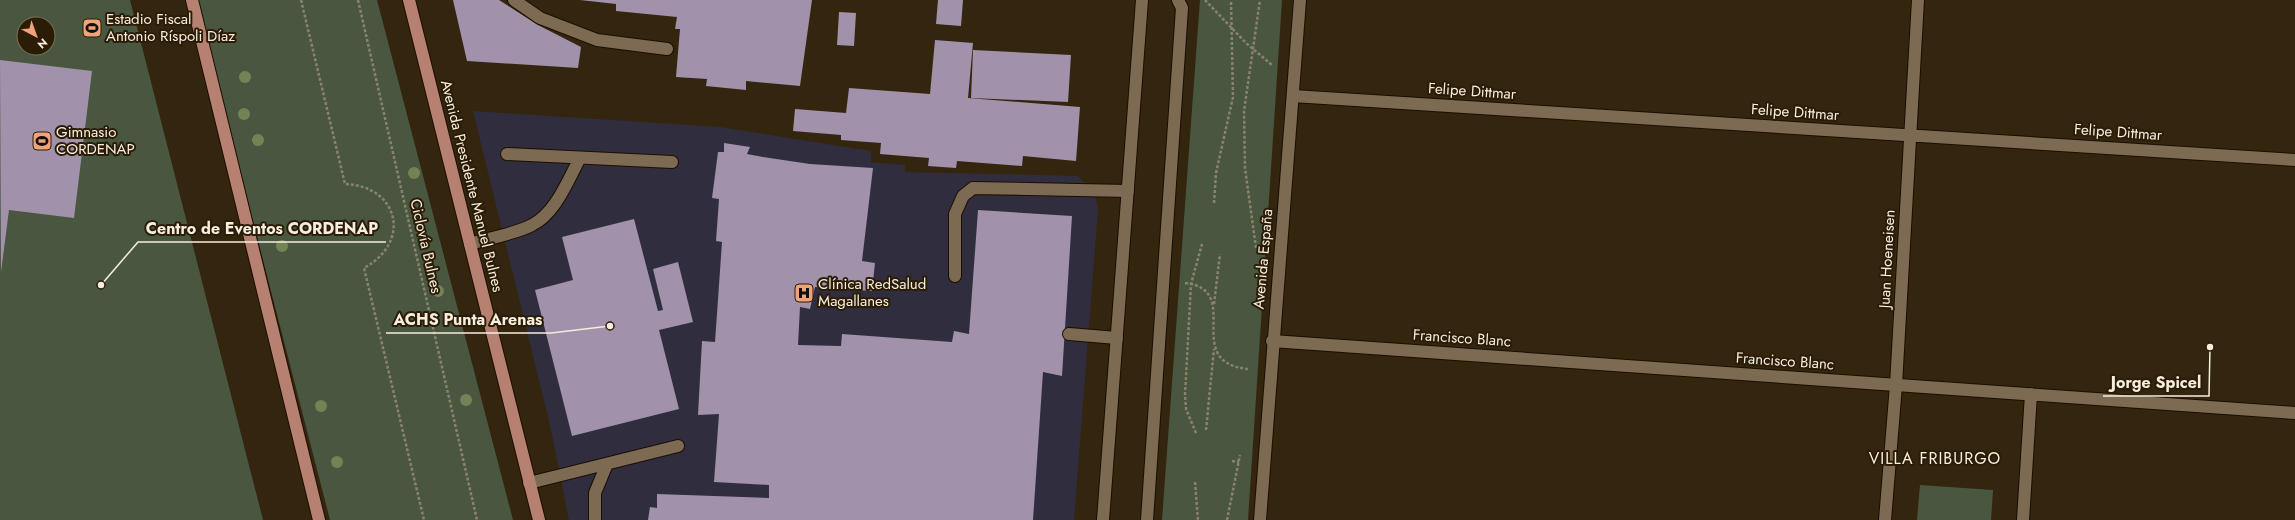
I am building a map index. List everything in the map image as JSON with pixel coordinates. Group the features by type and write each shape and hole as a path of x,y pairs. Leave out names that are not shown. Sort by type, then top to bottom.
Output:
{"main road":[{"path":"192,0 320,520"},
{"name":"Avenida Presidente Manuel Bulnes","path":"409,0 539,520"}],"street":[{"path":"514,0 540,18 597,40 667,49"},
{"path":"1104,520 1142,0"},
{"path":"1147,520 1182,8 1178,0"},
{"name":"Avenida España","path":"1260,520 1272,341 1300,0"},
{"name":"Juan Hoeneisen","path":"1885,520 1896,385 1918,0"},
{"name":"Felipe Dittmar","path":"1293,96 2295,160"},
{"path":"507,154 672,162"},
{"path":"470,244 532,225 547,213 558,198 580,158"},
{"path":"955,276 955,214 963,196 973,188 1128,191"},
{"path":"1069,334 1117,338"},
{"name":"Francisco Blanc","path":"1272,341 2295,413"},
{"path":"2023,520 2031,394"},
{"path":"529,483 678,446"},
{"path":"594,520 595,493 607,464"}],"path":[{"path":"301,0 345,184 359,185 372,189 382,198 390,210 393,223 393,237 387,250 377,261 364,268 424,520"},
{"name":"Ciclovía Bulnes","path":"358,0 477,520"},
{"path":"1205,0 1253,49 1272,65"},
{"path":"1214,203 1216,173 1233,97 1231,0"},
{"path":"1256,255 1245,168 1244,111 1260,0"},
{"path":"1196,433 1186,409 1185,395 1191,284 1202,244"},
{"path":"1220,254 1214,306 1212,341 1214,348 1219,355 1234,366 1270,372"},
{"path":"1163,281 1191,284 1206,293 1214,306"},
{"path":"1206,430 1214,348"},
{"path":"1227,520 1242,448"},
{"path":"1232,461 1239,462"},
{"path":"1195,482 1198,520"}],"shaded area":[{"name":"Clínica RedSalud Magallanes","path":"473,111 720,127 871,151 871,162 905,165 905,172 1078,176 1090,189 1096,199 1098,210 1074,520 569,520 550,425"}],"green space":[{"path":"0,0 130,0 263,520 0,520"},
{"path":"196,0 377,0 513,520 330,520"},
{"path":"1200,0 1282,0 1248,520 1162,520"},
{"path":"1920,485 1993,490 1991,520 1917,520"}],"building":[{"path":"453,0 499,0 538,25 581,47 578,68 467,61"},
{"path":"580,0 812,0 800,86 746,81 746,90 706,86 707,79 676,77 680,29 675,29 677,17 616,11 616,4"},
{"path":"938,0 963,0 961,26 936,24"},
{"path":"839,12 856,13 854,46 837,45"},
{"path":"935,40 973,43 968,98 1080,107 1076,161 1023,156 1022,166 957,161 956,168 928,166 929,158 880,154 881,143 841,140 841,135 793,131 795,109 846,113 849,88 930,94"},
{"path":"973,50 1071,55 1068,102 971,98"},
{"name":"Gimnasio CORDENAP","path":"0,60 92,71 74,218 9,210 1,272"},
{"path":"724,143 750,147 747,154 763,157 810,164 873,168 862,261 875,263 872,291 815,287 810,309 800,307 798,345 841,346 842,334 952,342 954,331 969,334 978,210 1072,216 1062,376 1043,372 1033,520 648,520 650,507 657,508 657,494 769,498 769,485 714,482 719,414 698,415 702,341 715,342 722,242 716,241 719,199 712,198 718,152 724,152"},
{"path":"634,219 658,311 663,310 653,269 678,262 693,322 659,330 679,409 572,436 535,290 573,280 562,237"}],"place":[{"name":"Estadio Fiscal Antonio Ríspoli Díaz","path":"92,28"},
{"name":"Gimnasio CORDENAP","path":"42,141"},
{"name":"Centro de Eventos CORDENAP","path":"101,285"},
{"name":"Clínica RedSalud Magallanes","path":"804,293"},
{"name":"ACHS Punta Arenas","path":"610,326"},
{"name":"Jorge Spicel","path":"2210,347"}],"district":[{"name":"VILLA FRIBURGO","path":"1935,458"}]}
